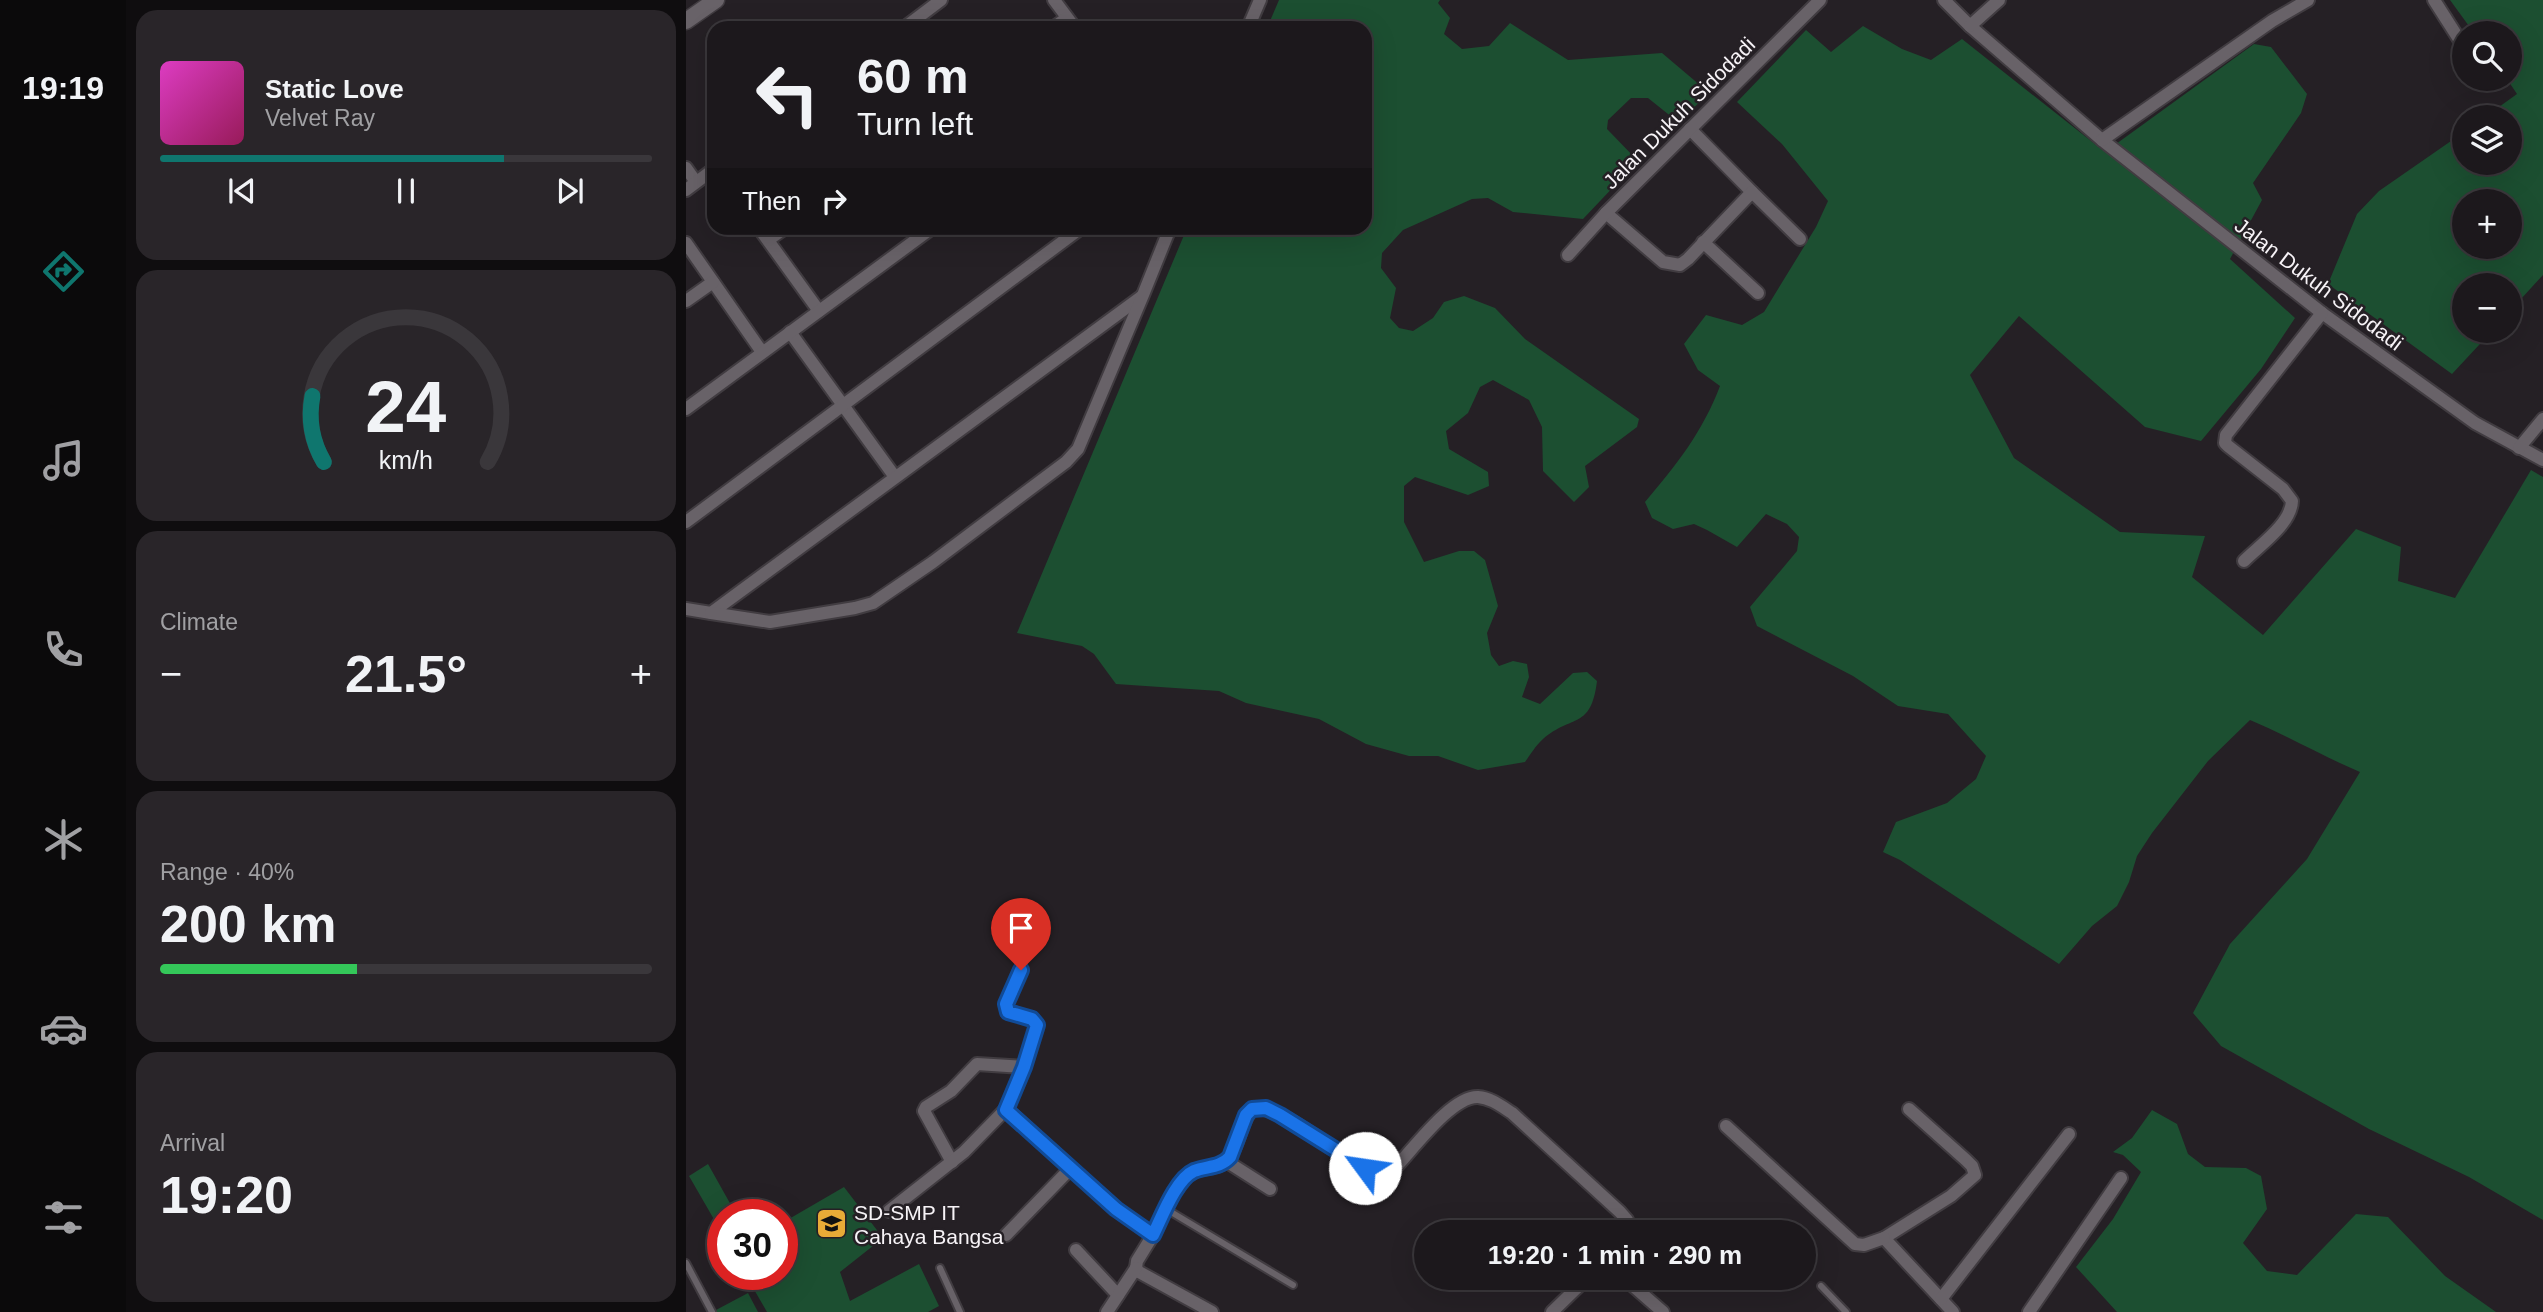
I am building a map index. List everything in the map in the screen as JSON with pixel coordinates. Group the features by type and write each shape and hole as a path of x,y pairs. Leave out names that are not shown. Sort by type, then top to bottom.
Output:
{"street":[{"path":"686,21 716,0"},
{"path":"913,21 941,0"},
{"path":"1054,0 1070,21"},
{"path":"1251,21 1260,0"},
{"name":"Jalan Dukuh Sidodadi","path":"1568,256 1606,213 1820,0"},
{"name":"Jalan Dukuh Sidodadi","path":"1944,0 2102,141 2322,313 2475,423 2543,460"},
{"path":"1970,26 1999,0"},
{"path":"2102,141 2272,21 2308,0"},
{"path":"2434,0 2452,28"},
{"path":"1690,129 1800,239"},
{"path":"686,168 691,186 707,174"},
{"path":"1606,213 1663,262 1680,265 1752,192"},
{"path":"764,235 819,311"},
{"path":"768,240 775,235"},
{"path":"686,409 922,235"},
{"path":"686,522 1072,235"},
{"path":"686,609 770,622 873,603 1041,482 1078,449 1167,235"},
{"path":"1703,242 1758,293"},
{"path":"686,243 762,352"},
{"path":"686,301 713,282"},
{"path":"711,613 1143,295"},
{"path":"2244,561 2284,522 2292,510 2292,501 2283,489 2228,446 2225,443 2226,435 2322,313"},
{"path":"790,332 895,477"},
{"path":"2519,448 2543,419"},
{"path":"889,1211 952,1162 1006,1110 1024,1067 1037,1025 1032,1019 1008,1012 1006,1004 1021,970"},
{"path":"952,1162 929,1122 924,1111 926,1107 951,1090 977,1064 1024,1067"},
{"path":"1107,1312 1136,1268 1137,1261 1186,1176 1196,1170 1226,1161 1236,1144 1246,1115 1259,1107 1280,1115 1365,1168 1377,1174 1386,1174 1408,1155 1450,1108 1465,1100 1481,1097 1512,1113 1627,1220"},
{"path":"1726,1126 1855,1244 1864,1245 1884,1238 1951,1196 1975,1175 1966,1160 1909,1109"},
{"path":"1006,1110 1116,1209 1153,1235"},
{"path":"1941,1299 2069,1134"},
{"path":"1226,1161 1270,1189"},
{"path":"1006,1234 1070,1169"},
{"path":"2029,1312 2121,1178"},
{"path":"1884,1238 1953,1312"},
{"path":"1076,1250 1118,1296"},
{"path":"1136,1268 1212,1312"},
{"path":"1552,1312 1575,1290"},
{"path":"1638,1290 1663,1312"}],"lane":[{"path":"1166,1209 1293,1285"},
{"path":"686,1263 712,1312"},
{"path":"940,1268 960,1312"},
{"path":"1821,1286 1846,1312"}],"green space":[{"path":"1279,0 1440,0 1438,3 1450,18 1444,34 1462,49 1489,46 1510,23 1568,60 1662,53 1701,86 1702,100 1678,122 1648,98 1631,98 1608,120 1607,129 1638,161 1583,219 1513,212 1488,198 1472,199 1403,230 1382,253 1381,268 1396,288 1390,318 1399,328 1413,331 1433,318 1444,302 1464,296 1495,308 1525,339 1639,419 1637,427 1585,466 1589,487 1574,502 1543,471 1542,427 1529,400 1493,380 1480,387 1468,413 1446,431 1449,449 1488,472 1489,486 1468,495 1415,477 1404,486 1404,522 1424,562 1459,551 1474,551 1485,560 1498,606 1487,633 1491,655 1499,666 1513,661 1527,664 1529,677 1522,697 1540,704 1573,673 1587,672 1597,681 1594,697 1585,714 1543,739 1525,762 1478,770 1438,756 1409,756 1366,744 1319,719 1246,703 1219,691 1116,684 1094,654 1082,646 1017,633 1184,235 1372,235 1372,21 1270,21"},
{"path":"2450,0 2543,0 2543,275 2522,298 2522,273 2452,273 2452,343 2481,343 2452,374 2328,284 2357,214 2379,191 2452,140 2452,175 2522,175 2522,105 2502,105 2517,94 2515,91 2522,91 2522,21 2465,21"},
{"path":"1863,26 1902,49 1931,60 1962,39 2105,152 2254,44 2271,47 2307,94 2301,113 2253,183 2262,200 2230,259 2295,318 2261,369 2201,441 2145,427 2019,316 1970,375 2014,458 2120,532 2205,536 2192,577 2263,635 2356,529 2401,547 2398,581 2455,598 2531,470 2543,477 2543,1220 2469,1177 2369,1129 2221,1046 2193,1013 2230,944 2307,859 2360,772 2250,720 2208,761 2152,833 2137,856 2129,882 2117,906 2092,926 2059,964 1900,860 1883,852 1896,822 1947,803 1976,779 1986,756 1948,714 1898,706 1853,676 1757,626 1750,607 1797,551 1799,537 1787,524 1766,514 1737,547 1694,524 1673,529 1652,518 1645,502 1688,447 1720,386 1698,370 1684,344 1706,315 1742,325 1764,312 1816,227 1828,201 1782,144 1737,102 1806,30 1831,52"},
{"path":"2152,1110 2177,1124 2188,1154 2205,1167 2246,1168 2261,1176 2267,1209 2243,1243 2267,1271 2297,1275 2356,1214 2388,1217 2445,1276 2496,1312 2117,1312 2076,1267 2113,1219 2141,1172 2123,1155 2113,1152 2132,1138"},
{"path":"708,1164 728,1199 707,1199 707,1207 689,1176"},
{"path":"844,1187 883,1238 840,1272 850,1301 919,1264 939,1306 928,1312 767,1312 754,1290 798,1290 798,1214"},
{"path":"748,1293 758,1312 717,1312 716,1310"}],"place":[{"name":"SD-SMP IT Cahaya Bangsa","path":"831,1224"}],"route":[{"path":"1021,970 1006,1009 1032,1019 1037,1025 1024,1067 1006,1110 1116,1209 1153,1235 1186,1176 1196,1170 1224,1163 1230,1157 1246,1115 1252,1109 1266,1108 1280,1115 1365,1168"}]}
